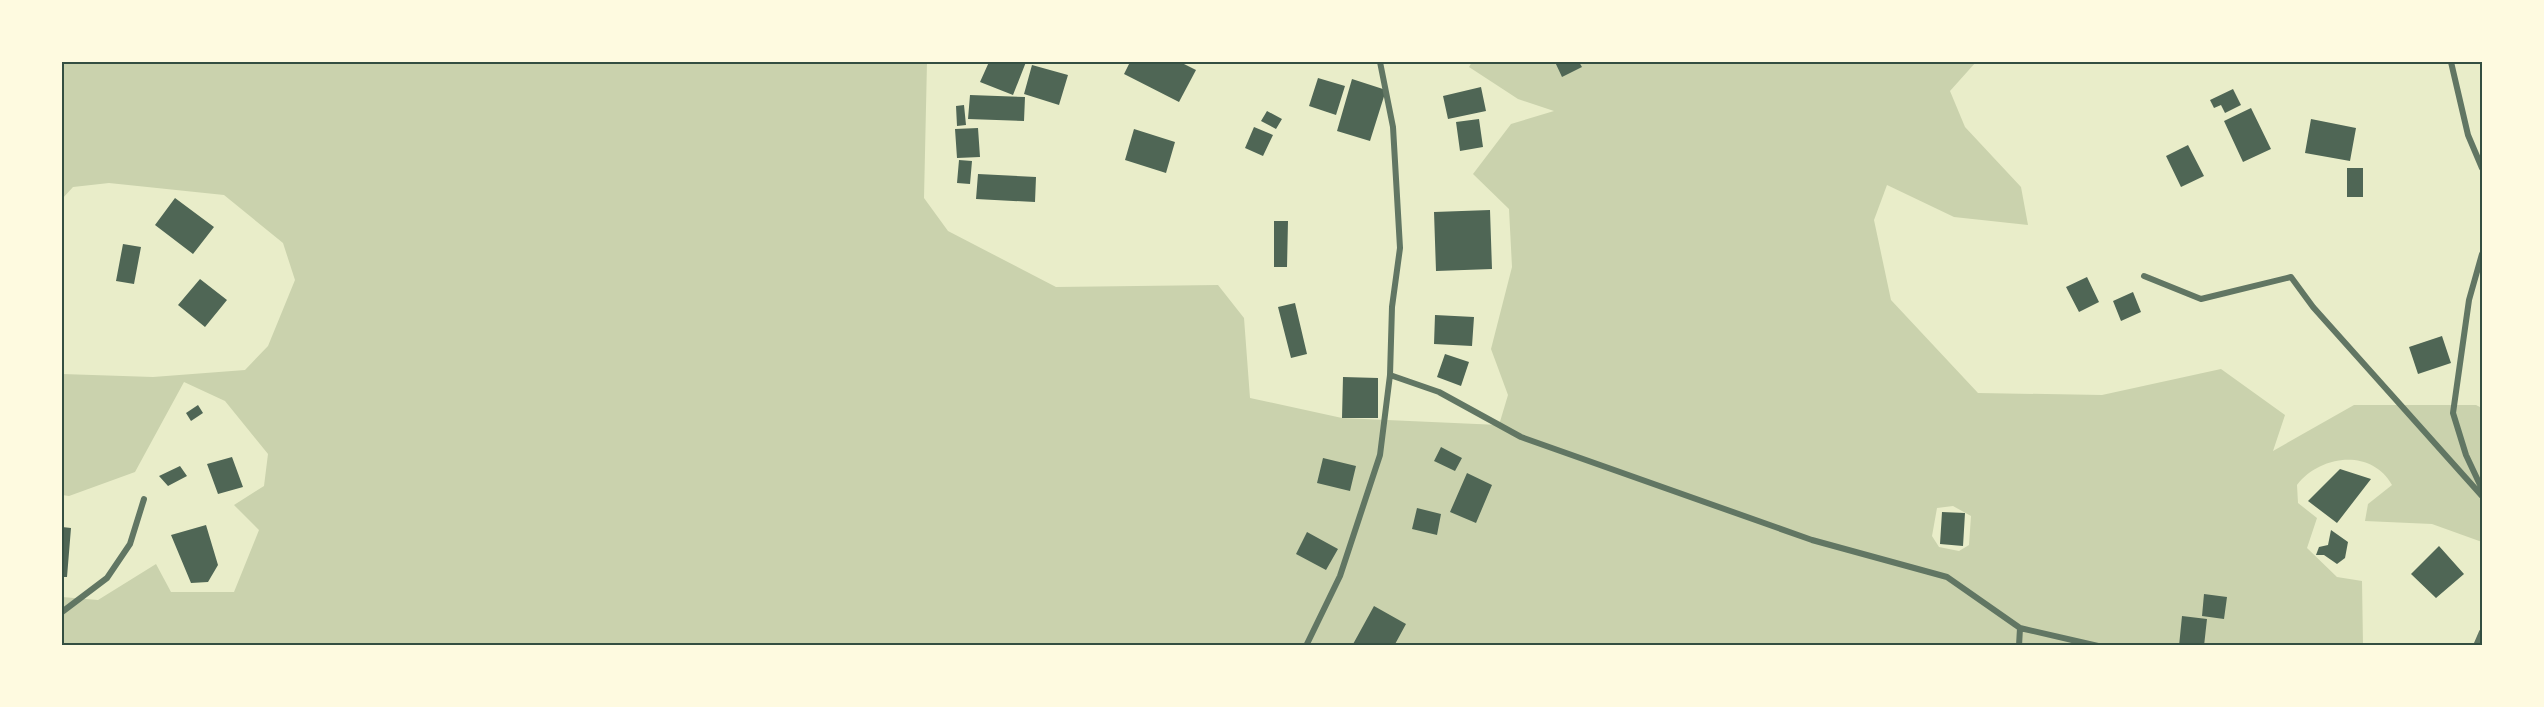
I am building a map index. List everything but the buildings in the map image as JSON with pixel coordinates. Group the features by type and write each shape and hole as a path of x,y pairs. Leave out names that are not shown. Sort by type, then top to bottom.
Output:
{"street":[{"path":"1306,645 1340,576 1380,454 1390,375 1392,307 1400,248 1393,127 1380,62"},
{"path":"2451,62 2468,135 2482,168"},
{"path":"2482,254 2469,300 2453,414 2466,455 2482,489"},
{"path":"2144,276 2201,299 2291,277 2313,307 2482,496"},
{"path":"1390,375 1439,393 1521,437 1812,540 1947,577 2020,628 2098,645"},
{"path":"62,612 107,578 130,544 144,499"},
{"path":"2019,645 2020,628"},
{"path":"2479,641 2482,632"}],"green space":[{"path":"62,62 927,62 924,198 948,231 1056,287 1218,285 1244,318 1250,398 1342,418 1499,425 1508,395 1491,349 1512,267 1509,209 1473,174 1511,124 1554,111 1518,99 1469,67 1472,62 1976,62 1950,91 1965,127 2021,187 2028,225 1954,217 1887,185 1874,220 1891,300 1978,393 2102,395 2221,369 2285,415 2273,451 2354,405 2476,405 2482,408 2482,542 2432,524 2365,521 2368,504 2392,485 2383,473 2372,465 2359,461 2332,462 2307,475 2297,485 2298,503 2317,518 2307,548 2337,577 2362,581 2363,646 62,645 62,597 98,600 156,564 171,592 234,592 259,530 234,505 264,486 268,454 225,401 184,382 135,472 69,496 62,495 62,374 153,377 245,370 268,346 295,280 283,243 224,195 109,183 73,187 62,199","holes":["1953,506 1971,516 1969,545 1959,551 1939,547 1932,536 1937,508"]}]}
